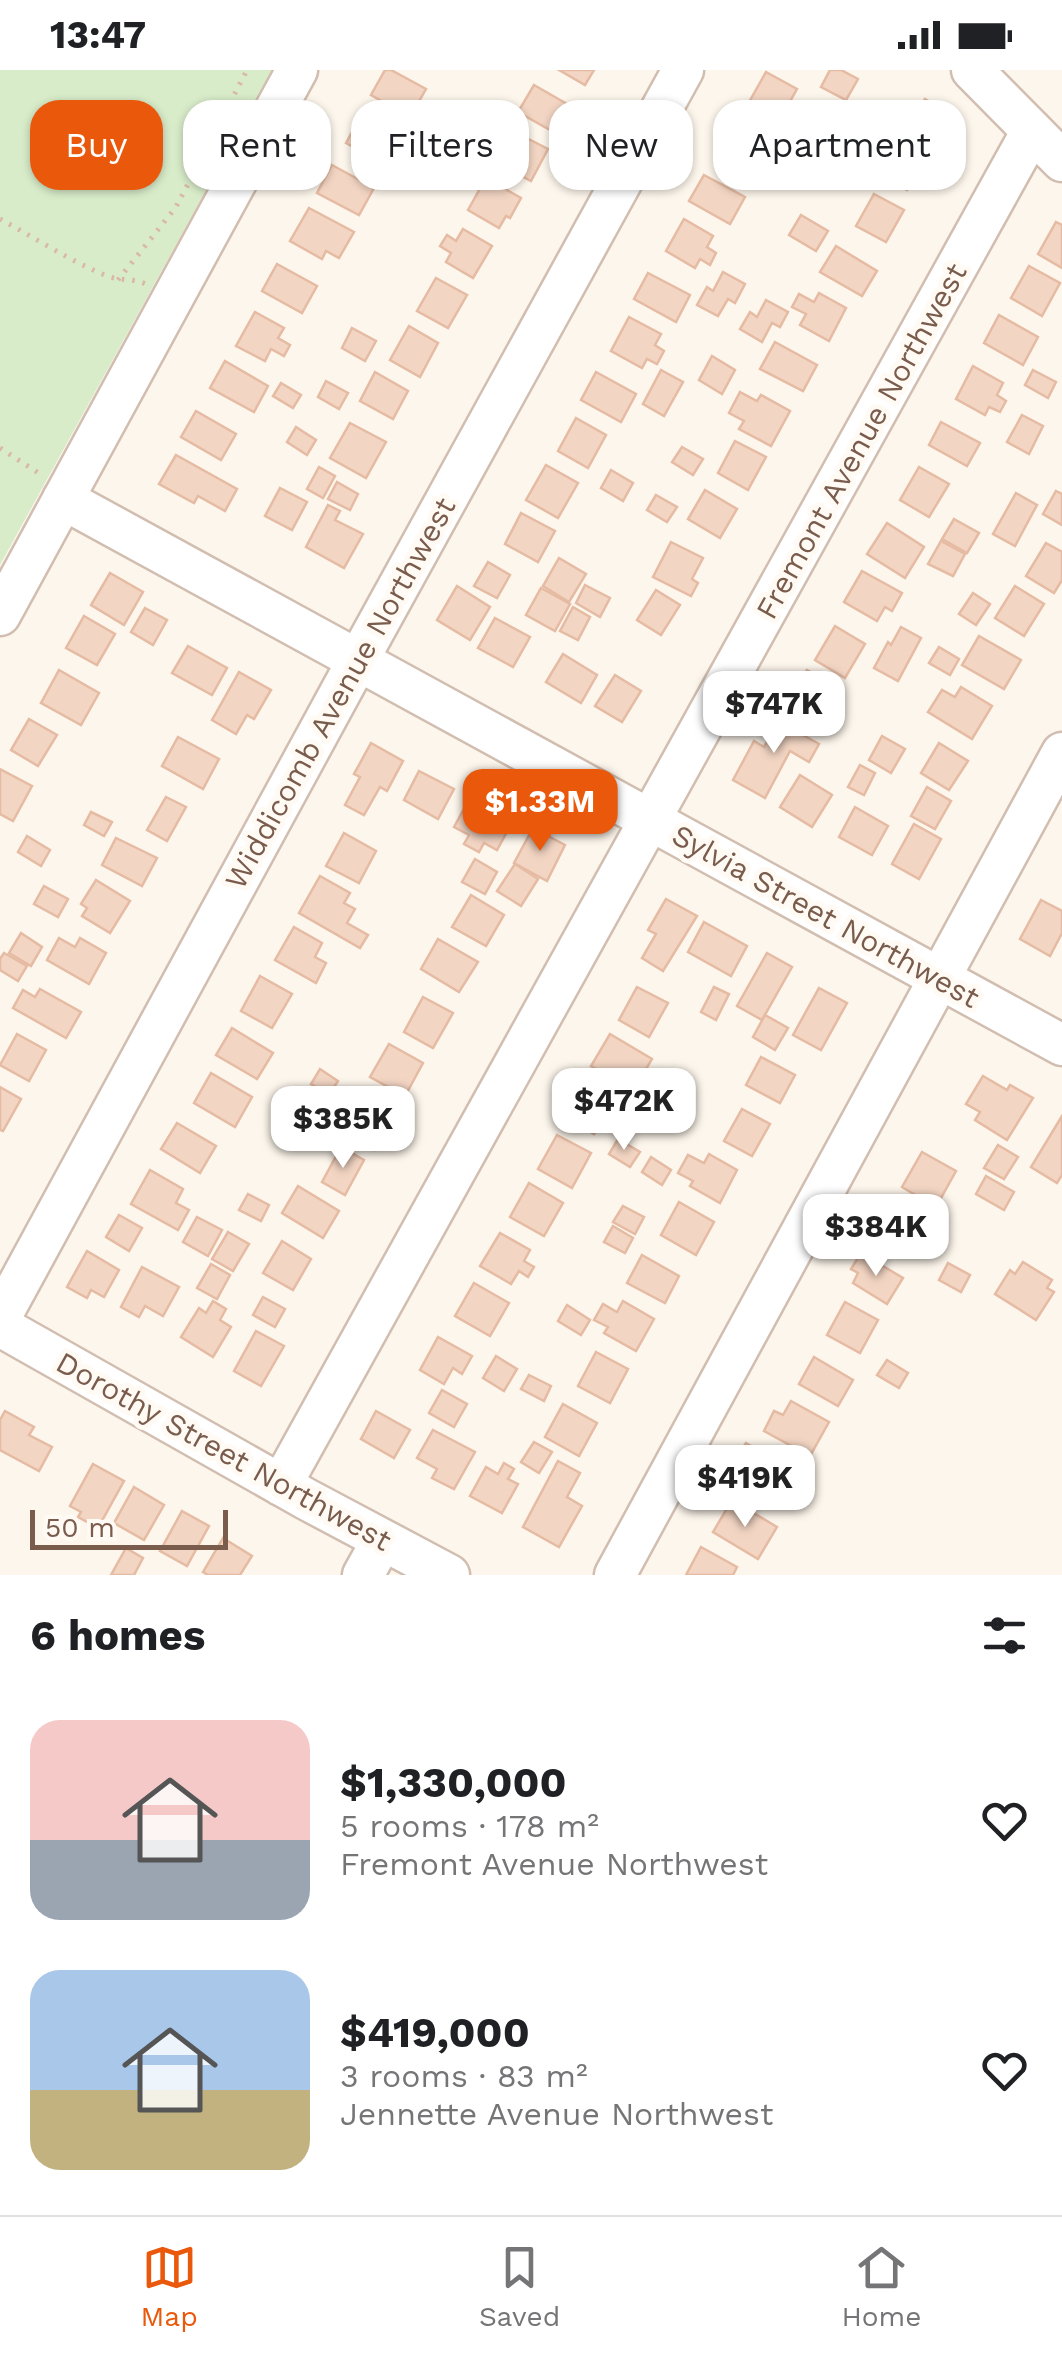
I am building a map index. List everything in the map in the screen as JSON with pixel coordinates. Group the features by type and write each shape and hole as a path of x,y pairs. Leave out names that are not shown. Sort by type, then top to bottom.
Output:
{"street":[{"path":"0,615 297,70"},
{"name":"Widdicomb Avenue Northwest","path":"0,1318 683,70"},
{"path":"972,70 1062,161"},
{"name":"Fremont Avenue Northwest","path":"281,1485 1032,131"},
{"name":"Sylvia Street Northwest","path":"65,495 1062,1045"},
{"path":"615,1575 1062,753"},
{"name":"Dorothy Street Northwest","path":"0,1326 281,1485 373,1558 449,1575"}],"path":[{"path":"118,280 176,207 246,70"},
{"path":"0,219 118,280 142,282 172,300"},
{"path":"0,448 65,495"}],"green space":[{"path":"0,70 272,70 256,100 183,100 183,190 206,190 0,565"}],"building":[{"path":"385,70 426,89 420,100 380,100 371,95"},
{"path":"559,70 594,70 585,85"},
{"path":"830,70 841,70 858,79 846,100 821,87"},
{"path":"766,72 797,89 791,100 750,100"},
{"path":"534,85 560,100 549,100 549,129 529,118 529,100 525,100"},
{"path":"529,139 548,149 529,180"},
{"path":"331,167 351,175 351,190 373,190 359,215 317,193 331,190"},
{"path":"704,175 713,180 713,190 732,190 745,197 730,224 689,201"},
{"path":"479,190 507,190 521,198 499,228 468,210"},
{"path":"874,194 904,210 886,242 856,226"},
{"path":"309,208 354,232 339,258 326,251 322,259 290,241"},
{"path":"801,215 828,231 816,251 789,235"},
{"path":"684,219 713,236 707,247 716,253 710,265 700,259 695,268 666,251"},
{"path":"1056,222 1062,225 1062,268 1038,254"},
{"path":"463,229 492,246 473,278 446,262 451,253 440,246 447,235 456,241"},
{"path":"836,246 877,271 862,296 820,272"},
{"path":"277,264 317,286 302,313 262,291"},
{"path":"1029,266 1060,283 1042,316 1011,298"},
{"path":"723,272 745,284 735,303 728,299 718,316 697,305 707,287 713,291"},
{"path":"648,273 690,295 676,322 634,299"},
{"path":"436,278 467,295 448,328 417,311"},
{"path":"819,293 846,308 829,341 800,325 806,314 792,307 799,294 814,302"},
{"path":"766,300 788,312 780,327 772,323 762,342 740,329 750,312 757,317"},
{"path":"255,312 284,328 278,338 290,345 284,356 271,349 265,361 236,346"},
{"path":"999,315 1038,337 1023,365 984,343"},
{"path":"629,317 661,334 655,345 664,351 657,364 647,359 642,368 611,351"},
{"path":"409,326 438,343 420,377 390,360"},
{"path":"352,328 376,341 365,361 342,348"},
{"path":"775,342 817,365 803,391 760,369"},
{"path":"712,356 735,370 722,394 699,380"},
{"path":"225,361 268,386 254,412 210,388"},
{"path":"973,366 1003,383 997,395 1006,401 1000,412 989,407 985,415 956,399"},
{"path":"661,370 683,382 664,416 643,404"},
{"path":"1033,370 1056,382 1048,398 1025,385"},
{"path":"375,372 408,391 393,419 360,401"},
{"path":"596,372 636,394 621,422 581,400"},
{"path":"326,381 348,393 339,409 318,397"},
{"path":"281,383 301,395 293,408 273,396"},
{"path":"740,392 757,401 761,395 790,411 771,446 739,429 744,421 729,413"},
{"path":"196,411 236,434 221,460 181,437"},
{"path":"1022,415 1043,426 1029,454 1007,442"},
{"path":"576,418 606,435 588,468 558,451"},
{"path":"941,422 980,443 967,466 929,445"},
{"path":"350,423 386,442 366,478 330,458"},
{"path":"296,427 316,440 307,455 287,442"},
{"path":"735,441 766,457 748,490 718,473"},
{"path":"682,447 703,459 693,475 672,462"},
{"path":"176,455 237,489 225,511 198,496 194,503 159,484"},
{"path":"546,465 578,483 558,518 526,500"},
{"path":"319,467 335,476 323,498 307,489"},
{"path":"919,467 949,484 929,517 900,500"},
{"path":"611,470 633,483 623,501 601,488"},
{"path":"337,482 358,494 350,510 328,499"},
{"path":"280,488 307,502 292,530 265,516"},
{"path":"705,490 737,509 720,538 688,519"},
{"path":"1056,491 1062,494 1062,525 1043,514"},
{"path":"1016,493 1037,505 1015,546 993,534"},
{"path":"656,495 677,507 667,522 647,510"},
{"path":"328,505 340,511 335,520 363,534 344,568 306,547"},
{"path":"521,513 555,531 538,562 505,544"},
{"path":"954,519 979,533 967,553 942,539"},
{"path":"887,523 924,547 905,578 867,554"},
{"path":"941,541 965,554 953,576 928,564"},
{"path":"671,542 703,558 692,579 698,583 691,596 653,577"},
{"path":"1046,543 1062,552 1062,580 1054,593 1026,576"},
{"path":"559,558 586,574 569,602 543,586"},
{"path":"488,562 510,575 497,598 474,586"},
{"path":"862,571 902,593 892,611 885,607 877,621 844,602"},
{"path":"110,573 143,592 124,625 91,605"},
{"path":"585,585 610,598 600,617 576,603"},
{"path":"457,586 490,607 470,640 437,620"},
{"path":"1015,586 1044,604 1024,636 995,618"},
{"path":"541,588 570,604 555,631 526,615"},
{"path":"656,590 680,605 661,635 637,620"},
{"path":"973,593 990,604 976,625 959,614"},
{"path":"573,607 590,617 578,640 560,631"},
{"path":"145,608 167,620 153,645 131,632"},
{"path":"84,616 115,634 97,665 66,648"},
{"path":"495,618 530,637 513,667 478,648"},
{"path":"835,626 865,644 845,678 815,660"},
{"path":"901,627 921,638 898,681 874,668"},
{"path":"979,636 1021,660 1004,689 962,665"},
{"path":"188,646 227,668 212,695 172,673"},
{"path":"939,647 959,659 950,675 929,663"},
{"path":"563,654 597,675 581,703 546,682"},
{"path":"59,670 99,693 81,725 41,703"},
{"path":"807,670 837,687 819,720 789,703"},
{"path":"239,672 271,690 254,719 247,715 236,734 212,720"},
{"path":"615,675 641,691 622,722 595,706"},
{"path":"961,687 992,706 972,739 928,712 942,690 955,697"},
{"path":"781,716 806,729 803,735 819,744 809,762 790,751 765,798 733,780 754,741 764,747"},
{"path":"29,719 57,735 38,766 11,750"},
{"path":"882,736 905,749 891,773 869,760"},
{"path":"178,737 219,759 203,789 162,766"},
{"path":"371,743 403,761 387,791 380,787 364,815 345,805 360,777 354,774"},
{"path":"939,743 968,761 949,790 921,773"},
{"path":"860,765 875,773 864,795 848,787"},
{"path":"0,769 32,786 13,821 0,814"},
{"path":"419,771 454,789 438,819 404,800"},
{"path":"800,775 832,795 812,827 780,807"},
{"path":"927,787 951,801 935,829 911,816"},
{"path":"471,796 514,819 497,850 484,843 479,852 464,844 469,835 454,827"},
{"path":"166,797 186,807 167,841 147,830"},
{"path":"855,807 888,826 872,855 839,837"},
{"path":"91,812 112,822 104,836 84,825"},
{"path":"914,824 941,839 919,879 892,864"},
{"path":"533,828 565,845 547,881 514,863"},
{"path":"344,833 376,851 359,883 326,866"},
{"path":"27,836 50,850 41,866 18,852"},
{"path":"116,838 157,858 142,886 102,865"},
{"path":"475,859 497,872 485,894 462,882"},
{"path":"515,864 538,879 521,906 497,891"},
{"path":"320,876 350,893 344,903 355,909 347,923 368,935 360,948 299,913"},
{"path":"96,880 130,901 110,933 82,916 87,908 81,904"},
{"path":"44,886 68,899 58,917 34,904"},
{"path":"471,895 504,915 486,946 452,927"},
{"path":"666,899 697,916 663,971 642,958 656,934 648,930"},
{"path":"1041,900 1062,911 1062,933 1050,956 1020,939"},
{"path":"704,922 747,946 731,976 688,952"},
{"path":"294,927 322,943 315,957 326,963 316,983 275,960"},
{"path":"21,933 42,947 31,966 9,953"},
{"path":"59,938 75,947 80,938 106,953 89,984 47,960"},
{"path":"438,939 478,962 459,992 421,969"},
{"path":"4,953 27,966 18,981 0,970"},
{"path":"767,953 792,967 762,1020 737,1006"},
{"path":"260,976 292,994 272,1028 241,1011"},
{"path":"637,987 668,1003 649,1037 619,1020"},
{"path":"714,987 729,994 716,1020 701,1012"},
{"path":"819,988 847,1003 821,1050 793,1035"},
{"path":"40,989 81,1012 66,1038 13,1008 23,990 35,997"},
{"path":"423,997 453,1013 433,1048 404,1032"},
{"path":"765,1015 788,1028 775,1050 753,1037"},
{"path":"232,1028 273,1053 257,1079 216,1055"},
{"path":"17,1034 46,1050 29,1081 0,1065"},
{"path":"610,1034 652,1059 633,1091 591,1066"},
{"path":"389,1044 423,1063 405,1096 370,1077"},
{"path":"761,1057 795,1075 780,1103 746,1085"},
{"path":"320,1069 338,1081 329,1095 311,1084"},
{"path":"211,1073 252,1097 235,1127 194,1103"},
{"path":"983,1076 1007,1090 1010,1085 1033,1098 1007,1140 975,1120 980,1112 966,1104"},
{"path":"584,1084 614,1102 594,1134 564,1116"},
{"path":"0,1087 21,1099 3,1131 0,1130"},
{"path":"645,1087 666,1097 656,1117 635,1106"},
{"path":"363,1098 394,1115 374,1150 343,1133"},
{"path":"742,1109 770,1124 752,1156 724,1141"},
{"path":"1062,1116 1062,1175 1057,1183 1031,1167"},
{"path":"177,1123 216,1146 200,1173 161,1149"},
{"path":"557,1135 591,1153 572,1188 538,1169"},
{"path":"618,1139 640,1152 630,1167 609,1154"},
{"path":"998,1145 1018,1157 1004,1179 984,1168"},
{"path":"341,1147 364,1160 345,1195 322,1182"},
{"path":"922,1152 956,1171 936,1207 902,1187"},
{"path":"709,1154 737,1170 720,1203 690,1186 693,1181 678,1173 688,1155 704,1163"},
{"path":"651,1157 671,1170 662,1185 642,1172"},
{"path":"150,1170 183,1189 176,1203 189,1210 178,1230 131,1204"},
{"path":"986,1176 1014,1192 1004,1210 976,1194"},
{"path":"529,1183 563,1203 544,1236 510,1217"},
{"path":"298,1186 339,1211 323,1238 282,1213"},
{"path":"248,1194 269,1205 261,1221 239,1210"},
{"path":"679,1202 714,1222 696,1255 661,1235"},
{"path":"903,1202 932,1219 924,1231 934,1238 928,1248 919,1243 913,1252 883,1234"},
{"path":"623,1206 644,1217 635,1234 613,1222"},
{"path":"119,1215 142,1228 129,1251 106,1237"},
{"path":"197,1217 222,1230 208,1256 183,1242"},
{"path":"613,1226 633,1238 625,1253 604,1242"},
{"path":"228,1232 249,1244 233,1271 212,1259"},
{"path":"500,1233 530,1250 524,1261 534,1267 528,1277 519,1271 511,1284 480,1266"},
{"path":"282,1241 311,1259 293,1290 263,1273"},
{"path":"87,1251 119,1270 104,1297 91,1290 87,1298 67,1287"},
{"path":"861,1253 903,1278 887,1304 853,1283 858,1273 851,1269"},
{"path":"642,1255 679,1276 665,1303 627,1283"},
{"path":"1023,1262 1052,1280 1047,1288 1054,1292 1036,1320 995,1294 1010,1270 1015,1274"},
{"path":"948,1263 970,1275 961,1292 939,1280"},
{"path":"211,1264 230,1275 217,1299 197,1288"},
{"path":"142,1267 179,1287 163,1316 145,1306 139,1317 121,1307"},
{"path":"474,1283 509,1303 490,1336 455,1316"},
{"path":"263,1297 285,1309 275,1327 253,1315"},
{"path":"213,1301 226,1309 220,1320 231,1327 213,1357 181,1337 199,1308 206,1313"},
{"path":"623,1301 654,1319 636,1351 604,1333 608,1327 594,1320 603,1304 617,1312"},
{"path":"845,1302 878,1320 860,1353 827,1335"},
{"path":"567,1305 590,1320 581,1335 558,1321"},
{"path":"256,1331 284,1346 261,1386 234,1371"},
{"path":"438,1337 472,1356 462,1374 453,1368 444,1384 420,1370"},
{"path":"596,1352 628,1369 610,1403 578,1386"},
{"path":"496,1356 517,1369 504,1391 483,1378"},
{"path":"814,1357 853,1380 838,1406 799,1384"},
{"path":"887,1360 908,1373 899,1388 877,1375"},
{"path":"529,1375 551,1386 544,1401 521,1389"},
{"path":"442,1390 467,1404 454,1427 429,1413"},
{"path":"791,1401 829,1422 810,1456 764,1431 774,1411 783,1415"},
{"path":"563,1404 597,1423 579,1456 545,1437"},
{"path":"5,1411 34,1427 29,1435 52,1447 39,1471 0,1450 0,1420"},
{"path":"376,1411 410,1430 394,1458 361,1439"},
{"path":"433,1430 475,1452 454,1489 432,1478 437,1469 417,1458"},
{"path":"534,1442 552,1452 539,1473 521,1462"},
{"path":"746,1443 786,1468 768,1498 727,1473"},
{"path":"558,1461 580,1473 567,1497 582,1506 559,1547 523,1527"},
{"path":"504,1463 514,1469 508,1479 518,1484 502,1513 470,1496 486,1467 498,1474"},
{"path":"93,1464 124,1481 98,1528 78,1517 81,1512 70,1506"},
{"path":"134,1487 164,1505 144,1540 114,1523"},
{"path":"732,1500 777,1527 758,1559 713,1532"},
{"path":"182,1511 209,1526 187,1566 160,1551"},
{"path":"223,1538 252,1556 240,1575 203,1572"},
{"path":"701,1547 737,1567 733,1575 686,1575"},
{"path":"126,1548 143,1558 134,1575 111,1575"}]}
